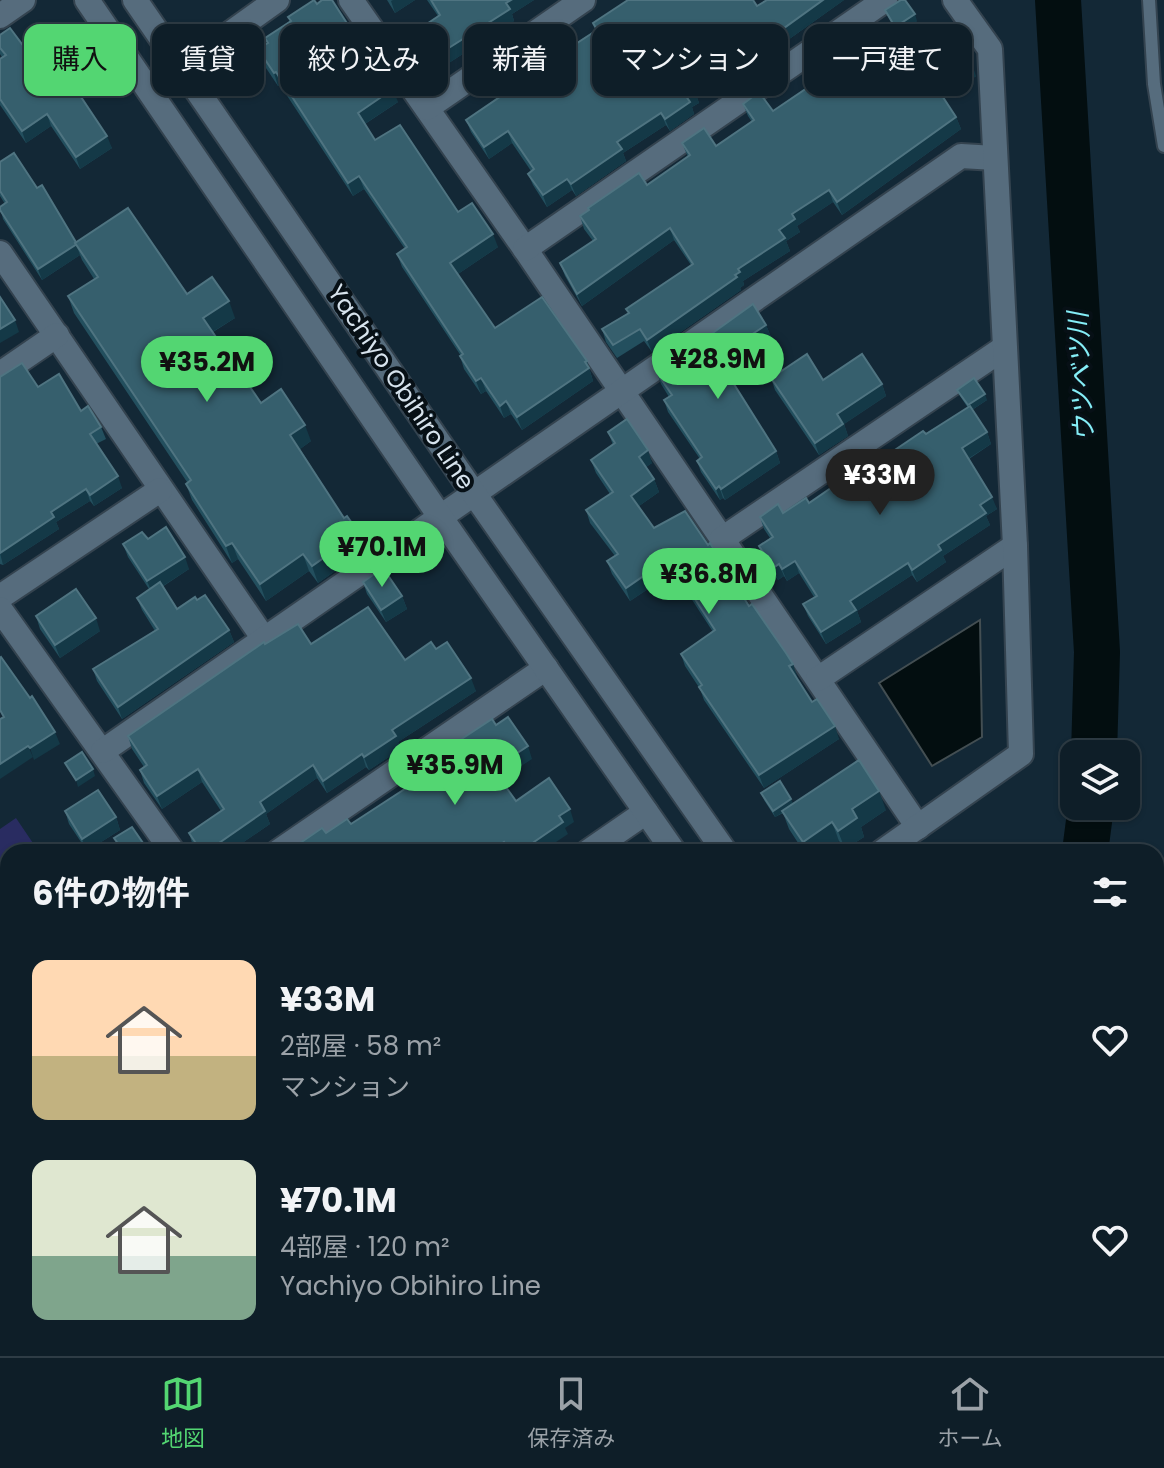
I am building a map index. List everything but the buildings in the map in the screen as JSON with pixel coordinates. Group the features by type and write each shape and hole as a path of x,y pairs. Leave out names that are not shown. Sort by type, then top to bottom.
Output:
{"street":[{"path":"0,16 23,0"},
{"name":"Yachiyo Obihiro Line","path":"87,0 668,844"},
{"name":"Yachiyo Obihiro Line","path":"135,0 152,24"},
{"path":"243,24 277,0"},
{"path":"351,0 525,249 918,827"},
{"path":"427,108 583,0"},
{"path":"525,249 885,0"},
{"path":"894,844 1021,754 1015,546 990,49 955,0"},
{"name":"Yachiyo Obihiro Line","path":"202,96 475,495 719,844"},
{"path":"103,751 961,156 995,158"},
{"path":"0,253 264,639"},
{"path":"0,374 57,335"},
{"path":"722,539 1004,348"},
{"path":"0,597 160,490"},
{"path":"818,679 1015,546"},
{"path":"0,609 167,844"},
{"path":"290,844 546,668"},
{"path":"600,844 646,812"}],"lane":[{"path":"1149,0 1154,84 1164,146"}],"shaded area":[{"path":"980,620 982,737 932,766 879,683"},
{"path":"16,818 34,844 0,844 0,829"}],"waterway":[{"name":"ウツベツ川","path":"1058,0 1097,652 1094,740"},
{"name":"ウツベツ川","path":"1086,844 1089,820"}]}
